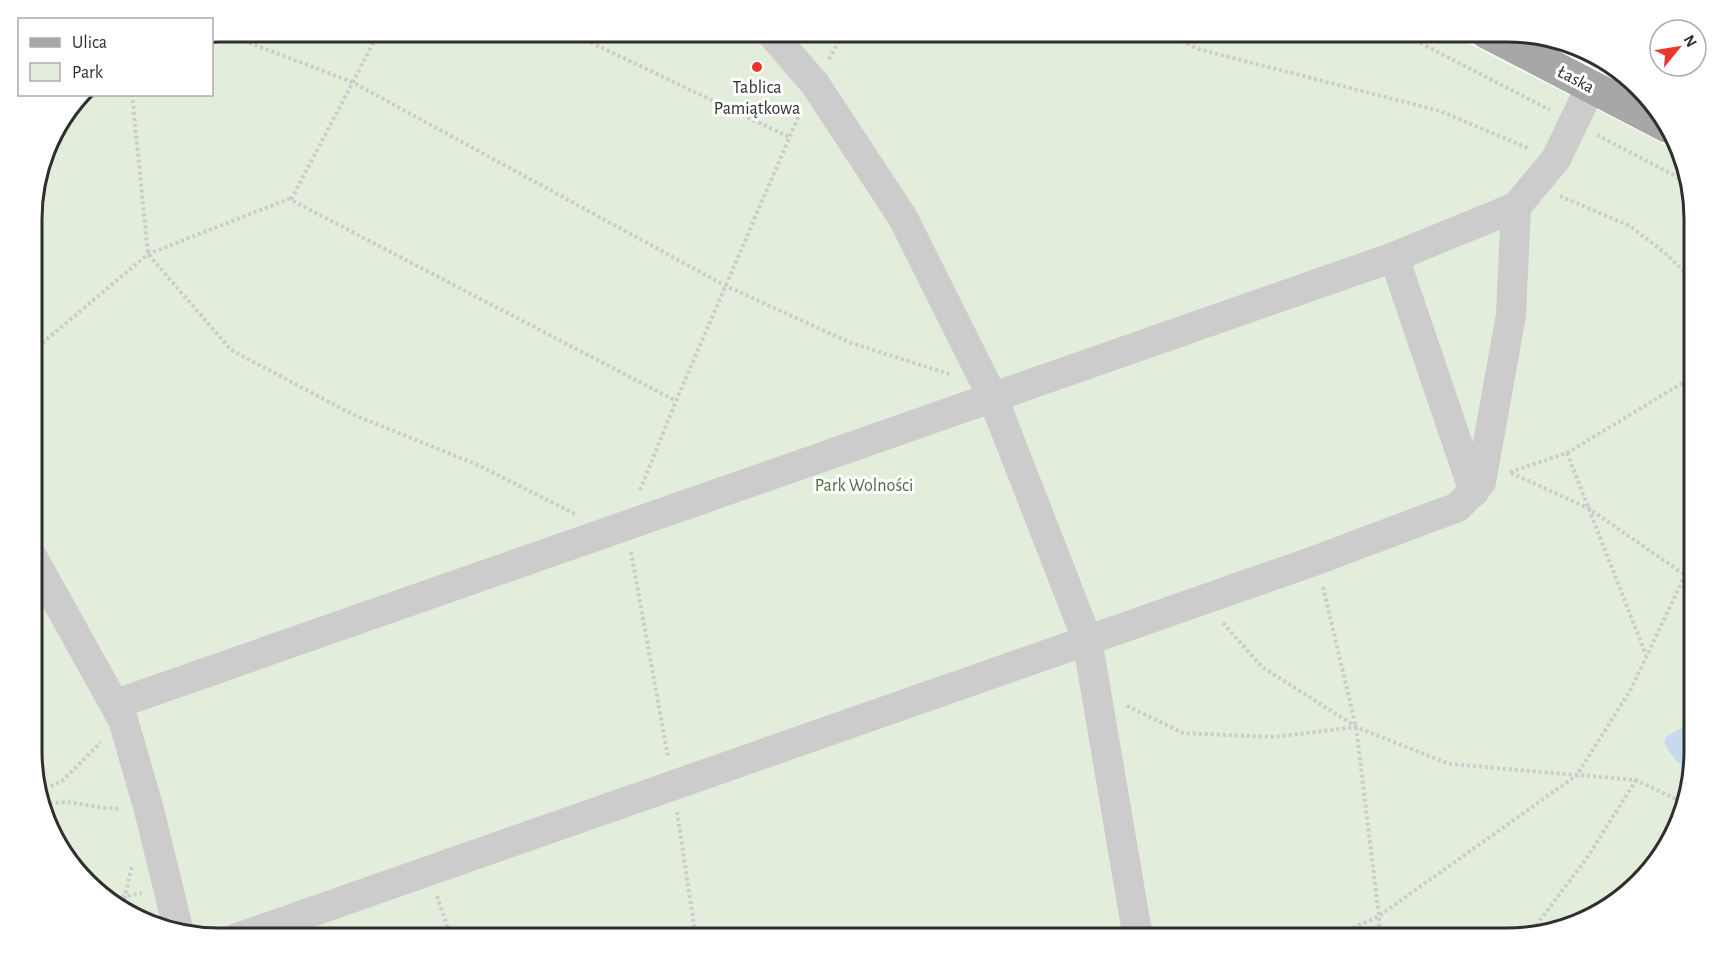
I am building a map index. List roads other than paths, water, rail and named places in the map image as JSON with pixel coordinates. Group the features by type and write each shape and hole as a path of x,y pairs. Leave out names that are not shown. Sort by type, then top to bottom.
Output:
{"main road":[{"name":"Łaska","path":"1505,42 1652,118"}],"lane":[{"path":"779,42 815,84 903,218 992,393 1087,639 1136,928"},
{"path":"120,712 992,393 1394,257 1516,207 1556,159 1591,86"},
{"path":"268,928 1314,561 1458,507 1477,487 1511,315 1516,207"},
{"path":"1394,257 1477,487"},
{"path":"42,574 120,712 148,806 177,923"}],"water":[{"path":"1684,726 1683,766 1669,751 1664,742 1666,737"}],"place":[{"name":"Tablica Pamiątkowa","path":"757,67"}],"park label":[{"name":"Park Wolności","path":"864,485"}]}
